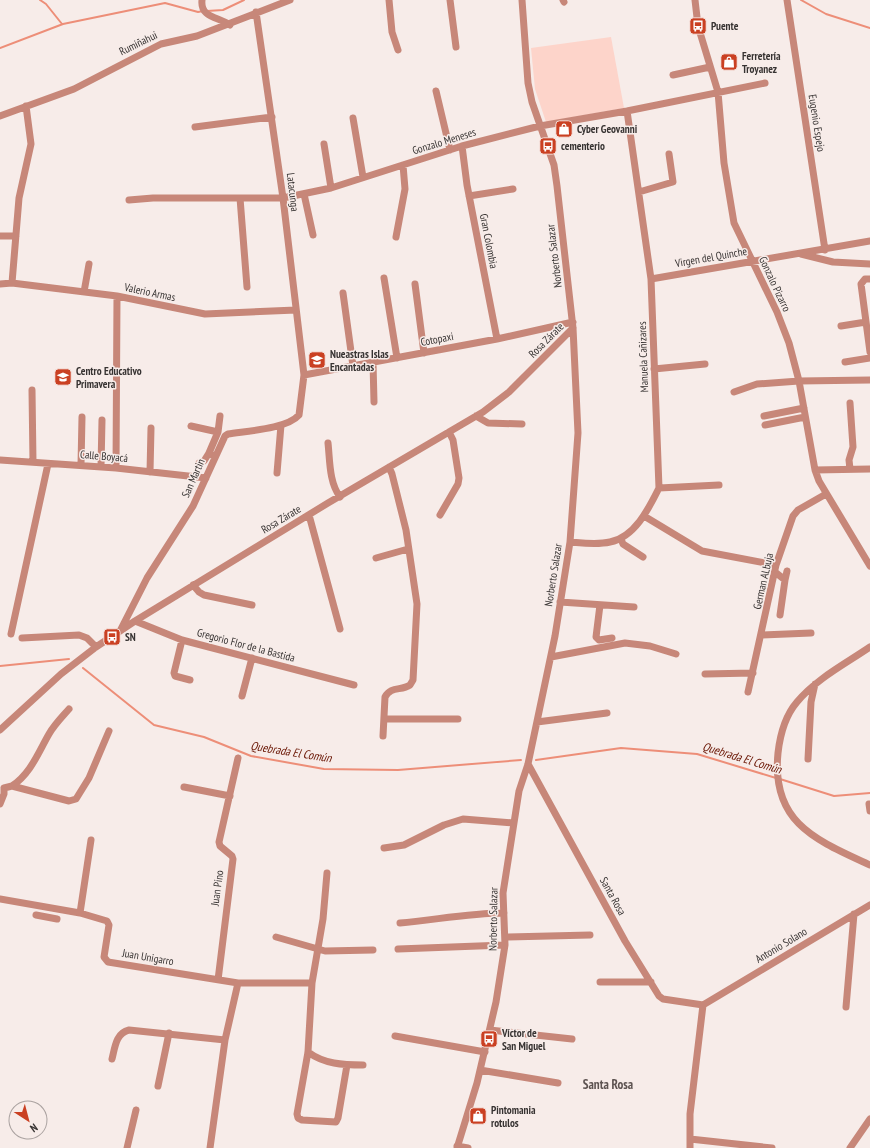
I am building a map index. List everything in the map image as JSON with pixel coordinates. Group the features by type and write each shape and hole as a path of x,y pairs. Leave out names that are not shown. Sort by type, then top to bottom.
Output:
{"street":[{"name":"Rumiñahui","path":"0,116 74,89 162,44 197,36 230,25 256,12 290,0"},
{"path":"389,0 392,32 398,50"},
{"path":"450,0 456,46"},
{"name":"Norberto Salazar","path":"457,1147 480,1070 490,1030 505,941 503,893 519,791 528,764 537,722 570,542 578,433 573,325 554,165 540,126 528,83 522,0"},
{"name":"Gonzalo Pizarro","path":"695,0 698,26 718,92 724,163 734,223 777,312 788,343 799,381 815,470 826,494 870,566"},
{"name":"Eugenio Espejo","path":"787,0 826,250"},
{"path":"204,7 212,18 230,25"},
{"name":"Latacunga","path":"256,12 283,198 304,375"},
{"path":"673,74 710,67"},
{"name":"Gonzalo Meneses","path":"129,200 153,198 283,198 331,188 462,146 540,126 628,111 765,83"},
{"path":"436,91 450,150"},
{"path":"12,283 19,198 31,144 26,106"},
{"name":"Manuela Cañizares","path":"628,111 651,279 659,488"},
{"path":"195,127 272,118"},
{"path":"353,118 363,177"},
{"path":"324,144 331,188"},
{"name":"Gran Colombia","path":"462,146 469,196 497,339"},
{"path":"639,192 673,182 669,154"},
{"path":"396,237 404,189 403,165"},
{"path":"469,196 513,189"},
{"path":"304,194 313,235"},
{"path":"240,198 247,287"},
{"path":"0,236 16,236"},
{"name":"Virgen del Quinche","path":"651,279 826,250 870,241"},
{"path":"800,254 817,260 870,264"},
{"path":"84,292 89,264"},
{"path":"384,278 397,358"},
{"path":"870,279 865,280 861,284 870,352"},
{"name":"Valerio Armas","path":"0,284 12,283 117,296 205,314 296,310"},
{"path":"415,284 424,353"},
{"path":"343,293 353,366"},
{"path":"116,468 117,296"},
{"path":"841,326 866,322"},
{"name":"Cotopaxi","path":"304,375 573,325"},
{"name":"Rosa Zárate","path":"0,730 62,674 96,647 135,621 476,416 509,392 573,325"},
{"path":"845,362 870,358"},
{"path":"373,362 374,402"},
{"path":"654,369 704,364"},
{"name":"San Martin","path":"120,631 147,578 193,506 206,478 212,455 228,434 292,422 299,415 304,375"},
{"path":"734,392 757,384 799,381 870,380"},
{"path":"32,390 33,462"},
{"path":"850,403 853,447 849,460 850,469"},
{"path":"764,416 804,408"},
{"path":"81,465 82,416"},
{"path":"199,463 212,455 218,432 220,416"},
{"path":"476,416 488,423 522,424"},
{"path":"765,425 805,417"},
{"path":"101,467 102,420"},
{"path":"277,473 282,425"},
{"path":"191,426 218,432"},
{"path":"150,472 151,428"},
{"path":"440,515 458,484 459,478 453,440 449,432"},
{"path":"328,443 332,481 335,490 340,497"},
{"name":"Calle Boyacá","path":"0,460 116,468 206,478"},
{"path":"11,634 48,464"},
{"path":"383,736 385,697 387,693 395,688 407,688 413,680 417,604 406,530 389,467"},
{"path":"815,470 870,469"},
{"path":"570,542 596,543 611,542 621,539 630,532 644,516 659,488 719,485"},
{"name":"German ALbuja","path":"748,692 762,635 775,569 793,516 798,510 826,494"},
{"path":"309,515 340,629"},
{"path":"644,516 702,551 775,569 784,580"},
{"path":"621,539 623,544 643,557"},
{"path":"376,558 408,548"},
{"path":"780,615 784,580 787,571"},
{"path":"193,585 204,595 252,606"},
{"path":"560,602 634,607"},
{"path":"600,605 596,637 599,640 612,638"},
{"name":"Gregorio Flor de la Bastida","path":"135,621 182,640 354,685"},
{"path":"762,635 811,633"},
{"path":"22,638 79,635 87,638 96,647"},
{"path":"182,640 174,675 190,680"},
{"path":"550,657 625,643 650,646 676,654"},
{"path":"870,647 815,684 796,702 784,724 778,748 778,784 788,808 803,828 828,845 870,865"},
{"path":"242,696 252,658"},
{"path":"704,674 753,674"},
{"path":"808,760 811,702 815,684"},
{"path":"12,786 21,780 33,763 49,733 69,709"},
{"path":"537,722 607,713"},
{"path":"384,719 458,718"},
{"path":"0,804 4,794 2,786 12,786 69,800 76,799 89,778 109,731"},
{"name":"Juan Pino","path":"218,980 233,859 232,856 220,846 220,842 238,758"},
{"name":"Santa Rosa","path":"528,764 625,941 663,999 703,1005"},
{"path":"184,787 230,796"},
{"path":"384,848 404,845 444,824 463,819 514,823"},
{"path":"80,913 91,840"},
{"path":"327,873 319,950 312,983 308,1052 297,1114 298,1118 302,1120 336,1122 338,1118 347,1065"},
{"name":"Juan Unigarro","path":"0,899 80,913 107,921 109,925 104,957 108,962 238,983 312,983"},
{"name":"Antonio Solano","path":"703,1005 870,905"},
{"path":"49,917 52,908"},
{"path":"400,923 435,920 465,914 504,913"},
{"path":"846,1007 854,914"},
{"path":"36,915 57,919"},
{"path":"398,949 590,935"},
{"path":"276,937 319,950 373,950"},
{"path":"600,982 651,982"},
{"path":"210,1148 225,1040 238,983"},
{"path":"690,1148 692,1101 703,1005"},
{"path":"112,1059 118,1036 123,1032 137,1030 225,1040"},
{"path":"490,1030 572,1038"},
{"path":"158,1086 169,1034"},
{"path":"395,1036 485,1052"},
{"path":"308,1052 321,1061 347,1065 363,1065"},
{"path":"480,1070 558,1082"},
{"path":"127,1148 136,1110"},
{"path":"850,1148 866,1131 870,1119"},
{"path":"690,1139 772,1148"},
{"path":"457,1147 468,1148"}],"shaded area":[{"path":"611,37 624,108 546,122 535,89 531,48"}],"waterway":[{"path":"40,0 46,4 62,24"},
{"path":"207,11 223,10 244,0"},
{"path":"801,0 826,14 870,28"},
{"path":"0,48 63,24 165,3 198,12 203,11"},
{"name":"Quebrada El Común","path":"0,666 69,659"},
{"name":"Quebrada El Común","path":"83,668 154,725 204,737 251,756 324,769 398,770 521,760"},
{"name":"Quebrada El Común","path":"536,760 621,748 697,754 776,778"},
{"name":"Quebrada El Común","path":"780,779 834,796 870,793"}],"place":[{"name":"Puente","path":"698,26"},
{"name":"Ferretería Troyanez","path":"729,62"},
{"name":"Cyber Geovanni","path":"564,129"},
{"name":"cementerio","path":"548,146"},
{"name":"Nueastras Islas Encantadas","path":"317,360"},
{"name":"Centro Educativo Primavera","path":"63,377"},
{"name":"SN","path":"112,637"},
{"name":"Víctor de San Miguel","path":"489,1039"},
{"name":"Pintomania rotulos","path":"478,1116"}],"district":[{"name":"Santa Rosa","path":"608,1084"}]}
